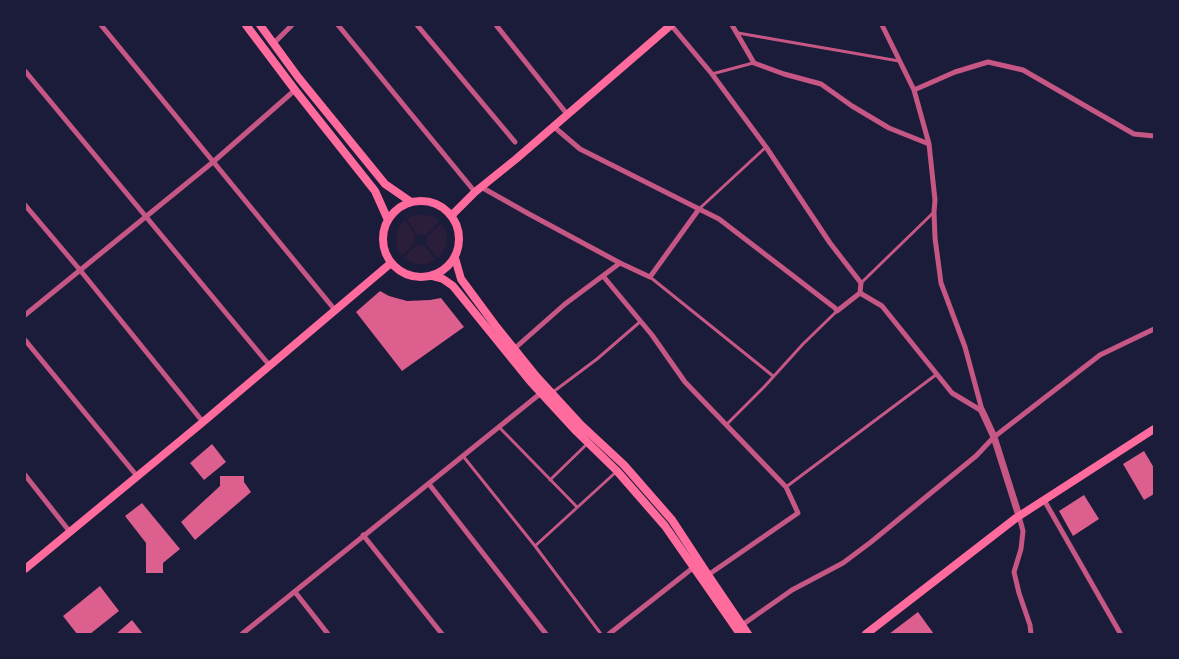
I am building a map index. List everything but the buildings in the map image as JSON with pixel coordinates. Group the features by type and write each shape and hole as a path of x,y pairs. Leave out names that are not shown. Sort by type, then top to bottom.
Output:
{"main road":[{"path":"246,25 375,191 388,220"},
{"path":"260,25 298,78 385,184 411,202"},
{"path":"452,215 478,189 516,159 671,25"},
{"path":"432,276 445,269 455,258 460,244 459,229 452,215 440,205 426,200 411,202 398,208 388,220 383,234 384,249 391,263 402,272 417,277 432,276 443,279 453,286 541,393 576,431 618,471 665,526 740,634"},
{"path":"455,258 461,279 536,376 581,425 624,465 672,520 748,634"},
{"path":"25,569 391,263"},
{"path":"866,634 1020,516 1154,429"}],"street":[{"path":"101,25 335,310"},
{"path":"274,44 292,25"},
{"path":"338,25 478,189 620,263 650,277 699,210"},
{"path":"418,25 515,142"},
{"path":"496,25 567,114"},
{"path":"553,126 580,149 719,219 837,311 860,293 861,283 830,243 766,147 712,74 671,25"},
{"path":"732,25 754,63 784,74 821,84 852,106 889,128 929,144"},
{"path":"882,25 914,90 929,144 935,200 935,238 941,283 965,347 982,411 994,437 1020,516 1023,531 1021,549 1014,572 1031,634"},
{"path":"914,90 954,72 988,62 1023,70 1134,134 1154,136"},
{"path":"25,71 270,366"},
{"path":"25,315 213,162 295,90"},
{"path":"25,205 203,422"},
{"path":"514,349 565,304 620,263"},
{"path":"603,276 652,335 685,382 786,487 798,513 708,576"},
{"path":"860,293 882,306 952,393 982,411"},
{"path":"742,625 792,590 843,563 871,542 976,456 994,437 1100,355 1154,329"},
{"path":"25,340 137,476"},
{"path":"242,634 541,393"},
{"path":"25,475 70,532"},
{"path":"429,484 546,634"},
{"path":"1044,500 1120,634"},
{"path":"364,535 442,634"},
{"path":"609,634 694,567"},
{"path":"295,592 328,634"}],"lane":[{"path":"737,33 900,61"},
{"path":"712,74 754,63"},
{"path":"699,210 766,147"},
{"path":"861,283 934,212"},
{"path":"650,277 773,376"},
{"path":"726,425 837,311"},
{"path":"552,393 597,359 641,321"},
{"path":"786,487 937,374"},
{"path":"499,426 577,507"},
{"path":"550,480 588,443"},
{"path":"463,456 535,546 601,634"},
{"path":"535,546 618,471"}],"shaded area":[{"path":"421,214 435,217 439,222 425,236 417,235 407,219"},
{"path":"405,220 416,236 414,239 415,243 402,256 397,247 396,237 401,224"},
{"path":"441,224 446,232 447,241 444,250 438,258 426,244 426,237"},
{"path":"417,245 424,245 435,259 431,262 419,264 403,258"}]}
